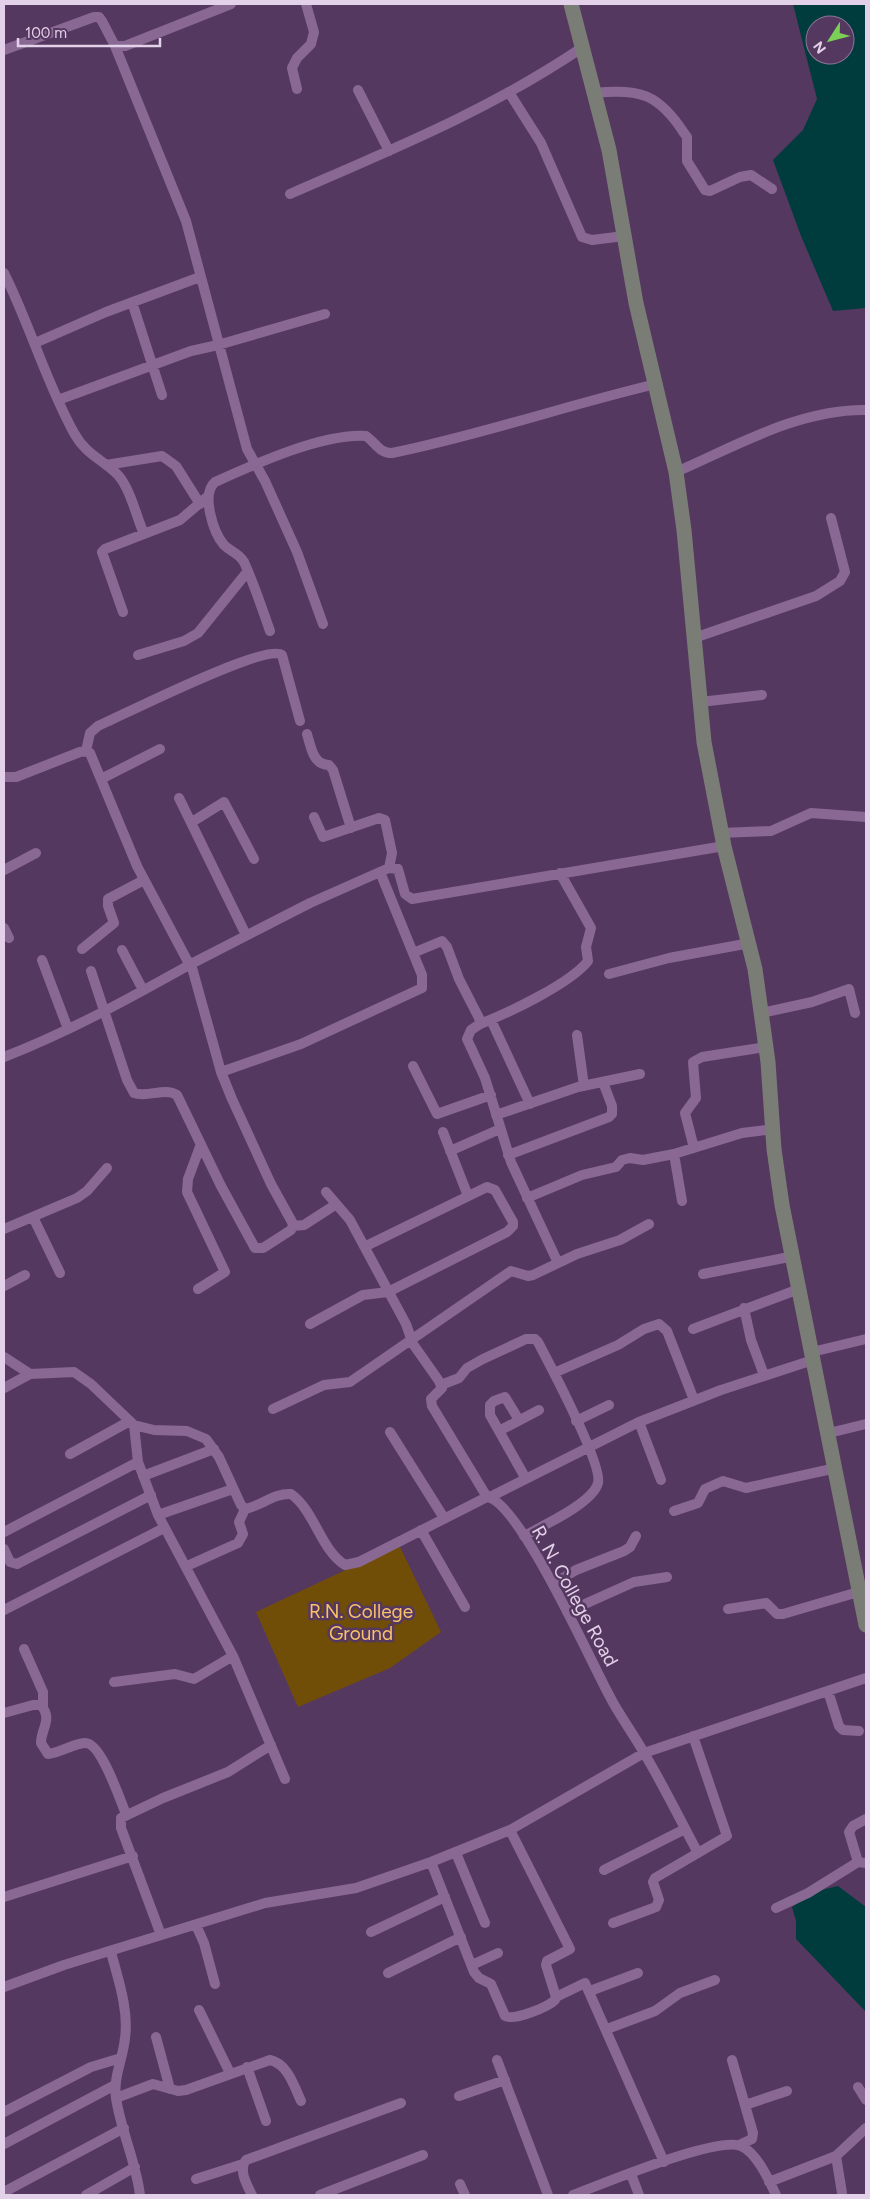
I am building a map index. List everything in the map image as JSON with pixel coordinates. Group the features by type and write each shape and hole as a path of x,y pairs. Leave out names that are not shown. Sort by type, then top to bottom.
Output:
{"main road":[{"path":"571,4 584,47 614,170 636,303 676,472 705,751 723,840 750,943 766,1047 774,1129 774,1149 782,1205 863,1590 866,1625"}],"street":[{"path":"115,46 125,46 231,4"},
{"path":"297,89 293,74 294,63 311,44 314,32 306,4"},
{"path":"4,50 94,18 99,18 102,21 115,46 186,221 246,444 297,552 323,624"},
{"path":"290,194 458,120 510,94 584,47"},
{"path":"358,90 389,151"},
{"path":"595,93 632,91 648,97 661,106 684,133 687,142 687,161 705,190 710,191 745,176 756,178 772,189"},
{"path":"510,94 541,143 582,237 592,240 624,236"},
{"path":"4,273 35,343 46,374 82,447 106,465 121,480 144,534"},
{"path":"35,343 132,302 200,277"},
{"path":"132,302 162,395"},
{"path":"58,400 191,351 325,314"},
{"path":"122,612 102,552 105,548 180,520 203,501 215,482 254,464 308,446 360,435 366,436 385,453 408,450 488,432 556,409 656,384"},
{"path":"676,472 808,417 826,412 866,410"},
{"path":"106,465 162,456 176,466 203,501 221,541 241,558 248,571 270,631"},
{"path":"694,638 808,599 840,582 845,572 831,518"},
{"path":"138,655 184,641 198,633 248,571"},
{"path":"86,751 90,733 98,726 180,688 242,662 274,652 282,655 300,721"},
{"path":"700,702 762,695"},
{"path":"307,734 316,761 322,765 329,765 333,770 351,828"},
{"path":"102,779 160,749"},
{"path":"4,777 16,777 86,751"},
{"path":"86,751 94,760 144,880 187,960 191,964 221,1072 254,1150 293,1226"},
{"path":"179,798 246,935"},
{"path":"192,822 224,802 254,859"},
{"path":"4,1056 105,1011 246,935 330,893 384,870 398,869 405,894 412,899 560,873 771,831 811,813 866,816"},
{"path":"221,1072 301,1044 417,992 422,988 424,982 384,870 392,853 385,820 379,818 323,837 314,818"},
{"path":"4,870 36,853"},
{"path":"558,1263 508,1154 491,1095 467,1039 471,1030 480,1024 523,1006 578,971 588,961 586,947 591,928 560,873"},
{"path":"82,949 114,923 108,906 108,900 144,880"},
{"path":"4,928 9,938"},
{"path":"413,953 437,942 445,943 480,1024"},
{"path":"609,974 669,958 750,943"},
{"path":"122,950 143,990"},
{"path":"42,960 68,1029"},
{"path":"91,971 130,1087 134,1093 140,1095 172,1092 177,1095 255,1248 263,1248 293,1226 304,1225 335,1205"},
{"path":"761,1013 812,1002 849,989 855,1013"},
{"path":"491,1020 530,1104"},
{"path":"577,1035 584,1086"},
{"path":"694,1148 685,1113 696,1098 693,1062 702,1057 766,1047"},
{"path":"413,1066 434,1112 437,1114 491,1095"},
{"path":"496,1115 584,1086 640,1074"},
{"path":"508,1154 609,1117 612,1114 612,1106 603,1082"},
{"path":"527,1198 582,1175 616,1166 622,1160 630,1158 643,1160 674,1154 742,1133 774,1129"},
{"path":"450,1150 500,1130"},
{"path":"443,1132 468,1196"},
{"path":"198,1289 226,1272 187,1192 188,1179 201,1144"},
{"path":"674,1154 682,1201"},
{"path":"4,1229 83,1195 107,1168"},
{"path":"310,1324 363,1295 388,1292 511,1229 513,1222 492,1188 482,1188 366,1246"},
{"path":"326,1192 335,1205 346,1212 366,1246 406,1324 410,1339 441,1385 459,1378 467,1368 483,1359 530,1338 538,1342 588,1446 598,1474 598,1484 583,1501 568,1513 524,1536"},
{"path":"33,1216 60,1273"},
{"path":"273,1409 324,1385 350,1382 511,1271 528,1276 595,1247 620,1240 649,1224"},
{"path":"703,1274 794,1256"},
{"path":"4,1286 25,1275"},
{"path":"693,1329 744,1308 800,1289"},
{"path":"744,1308 751,1340 764,1375"},
{"path":"554,1373 618,1345 644,1329 659,1324 667,1332 694,1400"},
{"path":"187,1566 238,1543 243,1534 240,1522 245,1509 283,1494 290,1494 304,1508 334,1556 345,1565 359,1562 639,1422 813,1356 866,1339"},
{"path":"4,1357 30,1374"},
{"path":"4,1388 30,1374 74,1372 91,1384 132,1423 144,1428 187,1431 206,1439 214,1449 238,1500 245,1509"},
{"name":"R. N. College Road","path":"441,1385 441,1391 430,1399 432,1406 488,1497 502,1506 524,1536 553,1584 608,1695 644,1753 698,1853"},
{"path":"519,1420 505,1397 494,1401 489,1410 526,1479"},
{"path":"576,1422 609,1405"},
{"path":"499,1431 539,1410"},
{"path":"639,1422 661,1480"},
{"path":"70,1454 132,1423"},
{"path":"132,1423 138,1462 158,1515 187,1566 233,1656 285,1779"},
{"path":"829,1433 866,1424"},
{"path":"390,1432 444,1518"},
{"path":"143,1476 214,1449"},
{"path":"4,1532 138,1462"},
{"path":"674,1511 698,1503 705,1489 723,1481 746,1488 836,1468"},
{"path":"158,1515 233,1489"},
{"path":"4,1549 10,1562 17,1564 150,1495"},
{"path":"4,1610 164,1528"},
{"path":"421,1530 465,1607"},
{"path":"553,1584 576,1570 624,1551 630,1547 636,1536"},
{"path":"567,1612 634,1582 667,1577"},
{"path":"728,1609 766,1602 777,1614 782,1614 863,1590"},
{"path":"24,1649 42,1688 43,1708 47,1723 40,1743 45,1752 52,1754 83,1743 93,1746 100,1755 126,1814"},
{"path":"114,1682 175,1674 194,1679 233,1656"},
{"path":"4,1987 64,1965 265,1904 356,1888 431,1862 510,1830 644,1753 866,1678"},
{"path":"828,1691 839,1726 843,1730 859,1731"},
{"path":"4,1713 37,1704 43,1708"},
{"path":"613,1922 656,1907 659,1900 653,1882 655,1878 727,1836 727,1831 693,1736"},
{"path":"161,1936 120,1823 126,1814 228,1772 271,1745"},
{"path":"776,1908 808,1893 862,1862 849,1832 853,1826 866,1819"},
{"path":"604,1870 686,1829"},
{"path":"510,1830 570,1949 547,1961 546,1965 556,1997"},
{"path":"456,1853 485,1923"},
{"path":"4,1897 133,1856"},
{"path":"431,1862 476,1975 491,1984 502,2013 509,2018 549,2005 556,1997 585,1983 607,2029 664,2162"},
{"path":"371,1932 445,1897"},
{"path":"196,1925 204,1943 215,1984"},
{"path":"388,1973 461,1936"},
{"path":"111,1952 126,2022 115,2085 116,2098 135,2167 140,2195"},
{"path":"472,1965 498,1953"},
{"path":"590,1991 638,1973"},
{"path":"607,2029 654,2011 680,1993 715,1980"},
{"path":"199,2010 230,2073"},
{"path":"156,2037 170,2089"},
{"path":"5,2108 91,2067 121,2058"},
{"path":"497,2060 548,2195"},
{"path":"574,2195 664,2162 716,2146 739,2145 749,2142 753,2136 732,2060"},
{"path":"116,2098 153,2084 178,2091 186,2090 262,2061 276,2061 284,2068 301,2101"},
{"path":"246,2067 266,2122"},
{"path":"458,2096 505,2080"},
{"path":"4,2144 115,2085"},
{"path":"858,2087 866,2100"},
{"path":"744,2105 787,2091"},
{"path":"196,2179 243,2164 252,2157 401,2103"},
{"path":"4,2192 124,2128"},
{"path":"768,2182 836,2156 866,2128"},
{"path":"739,2145 754,2157 776,2195"},
{"path":"320,2195 347,2191 423,2155"},
{"path":"836,2156 842,2193"},
{"path":"243,2164 243,2171 252,2195"},
{"path":"86,2195 135,2167"},
{"path":"631,2174 639,2195"},
{"path":"460,2184 465,2195"}],"green space":[{"name":"R.N. College Ground","path":"399,1545 441,1632 390,1668 298,1707 256,1612"}],"shaded area":[{"path":"793,4 866,4 866,308 833,311 801,236 773,160 803,130 817,99 808,65 855,65 855,15 805,15 805,52"},
{"path":"838,1886 866,1907 866,2012 796,1939 796,1921 792,1907 817,1891"}]}
